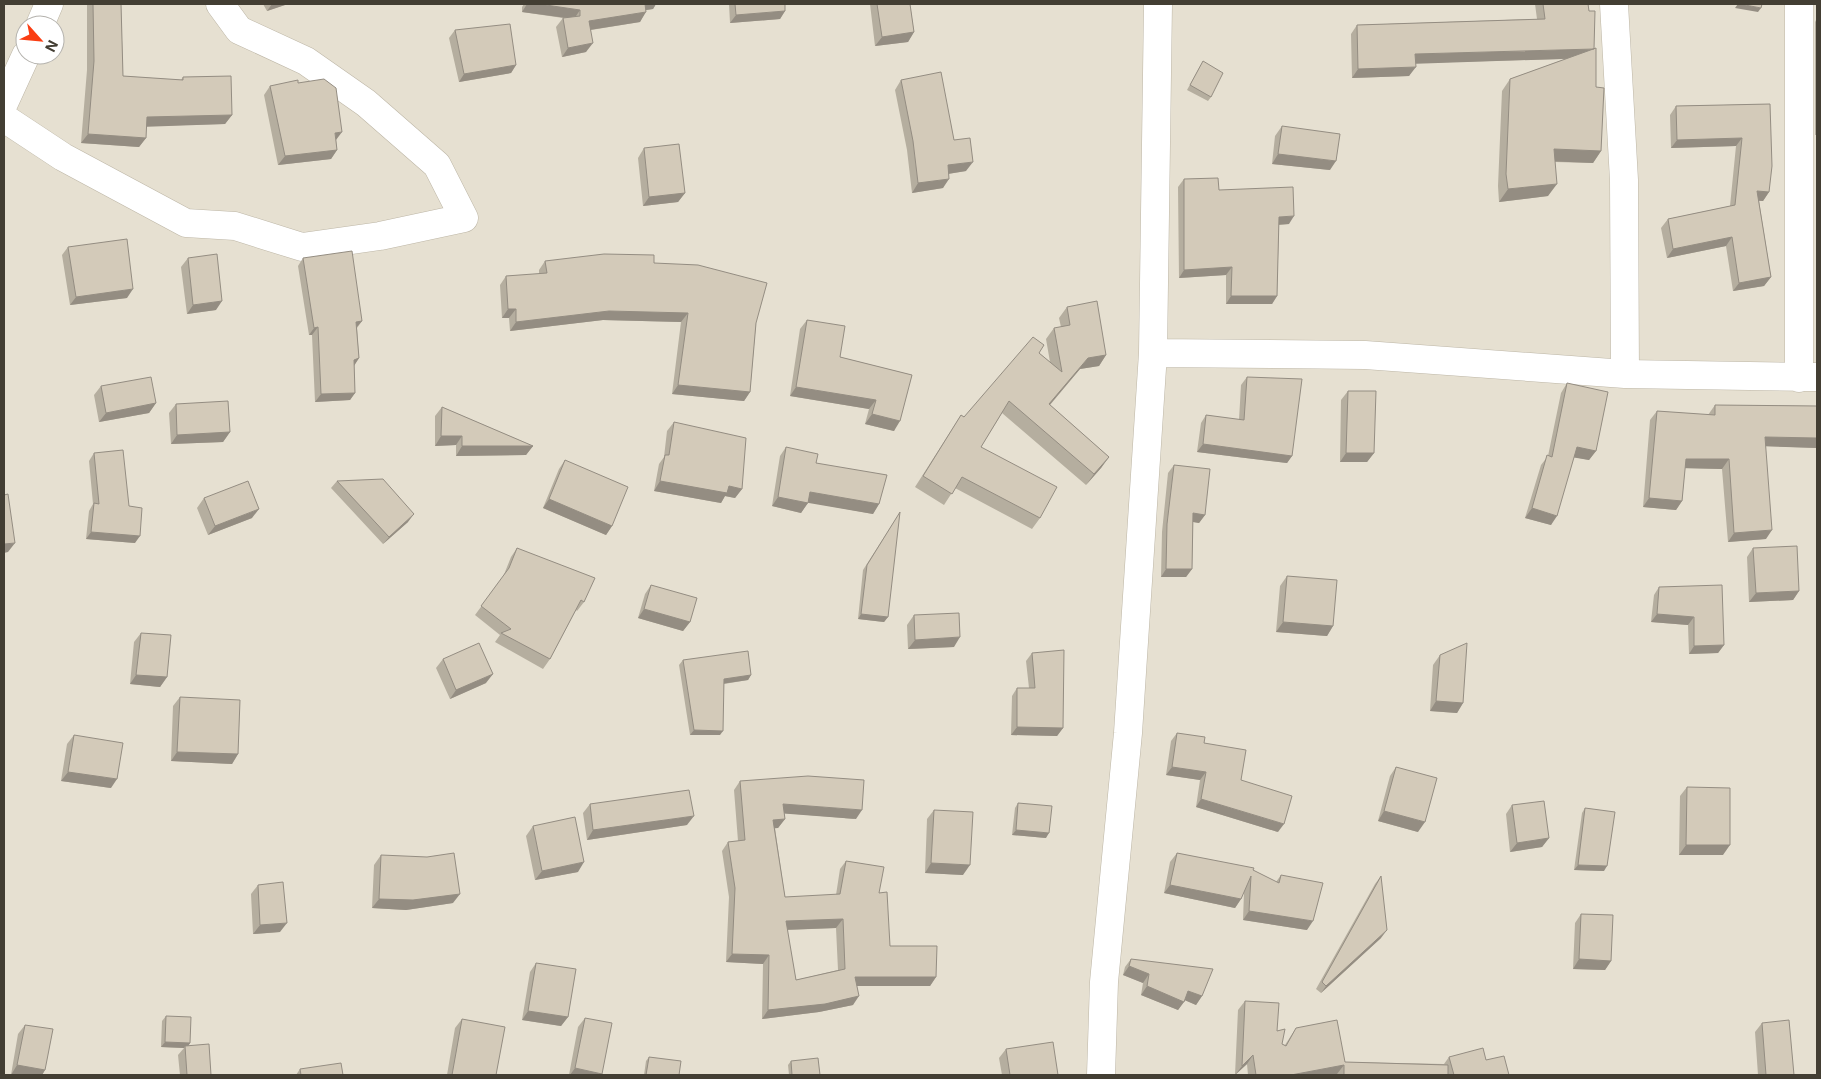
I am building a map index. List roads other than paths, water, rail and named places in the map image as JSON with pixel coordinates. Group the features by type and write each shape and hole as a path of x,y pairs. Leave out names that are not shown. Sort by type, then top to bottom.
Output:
{"street":[{"path":"1101,1075 1104,982 1128,733 1153,353 1158,4"},
{"path":"1614,4 1624,180 1625,374"},
{"path":"1153,353 1365,355 1625,374 1808,378 1799,4"},
{"path":"4,118 63,157 186,223 235,226 302,247 380,236 464,218 437,165 366,103 306,61 239,30 225,9"},
{"path":"4,102 21,65"}]}
